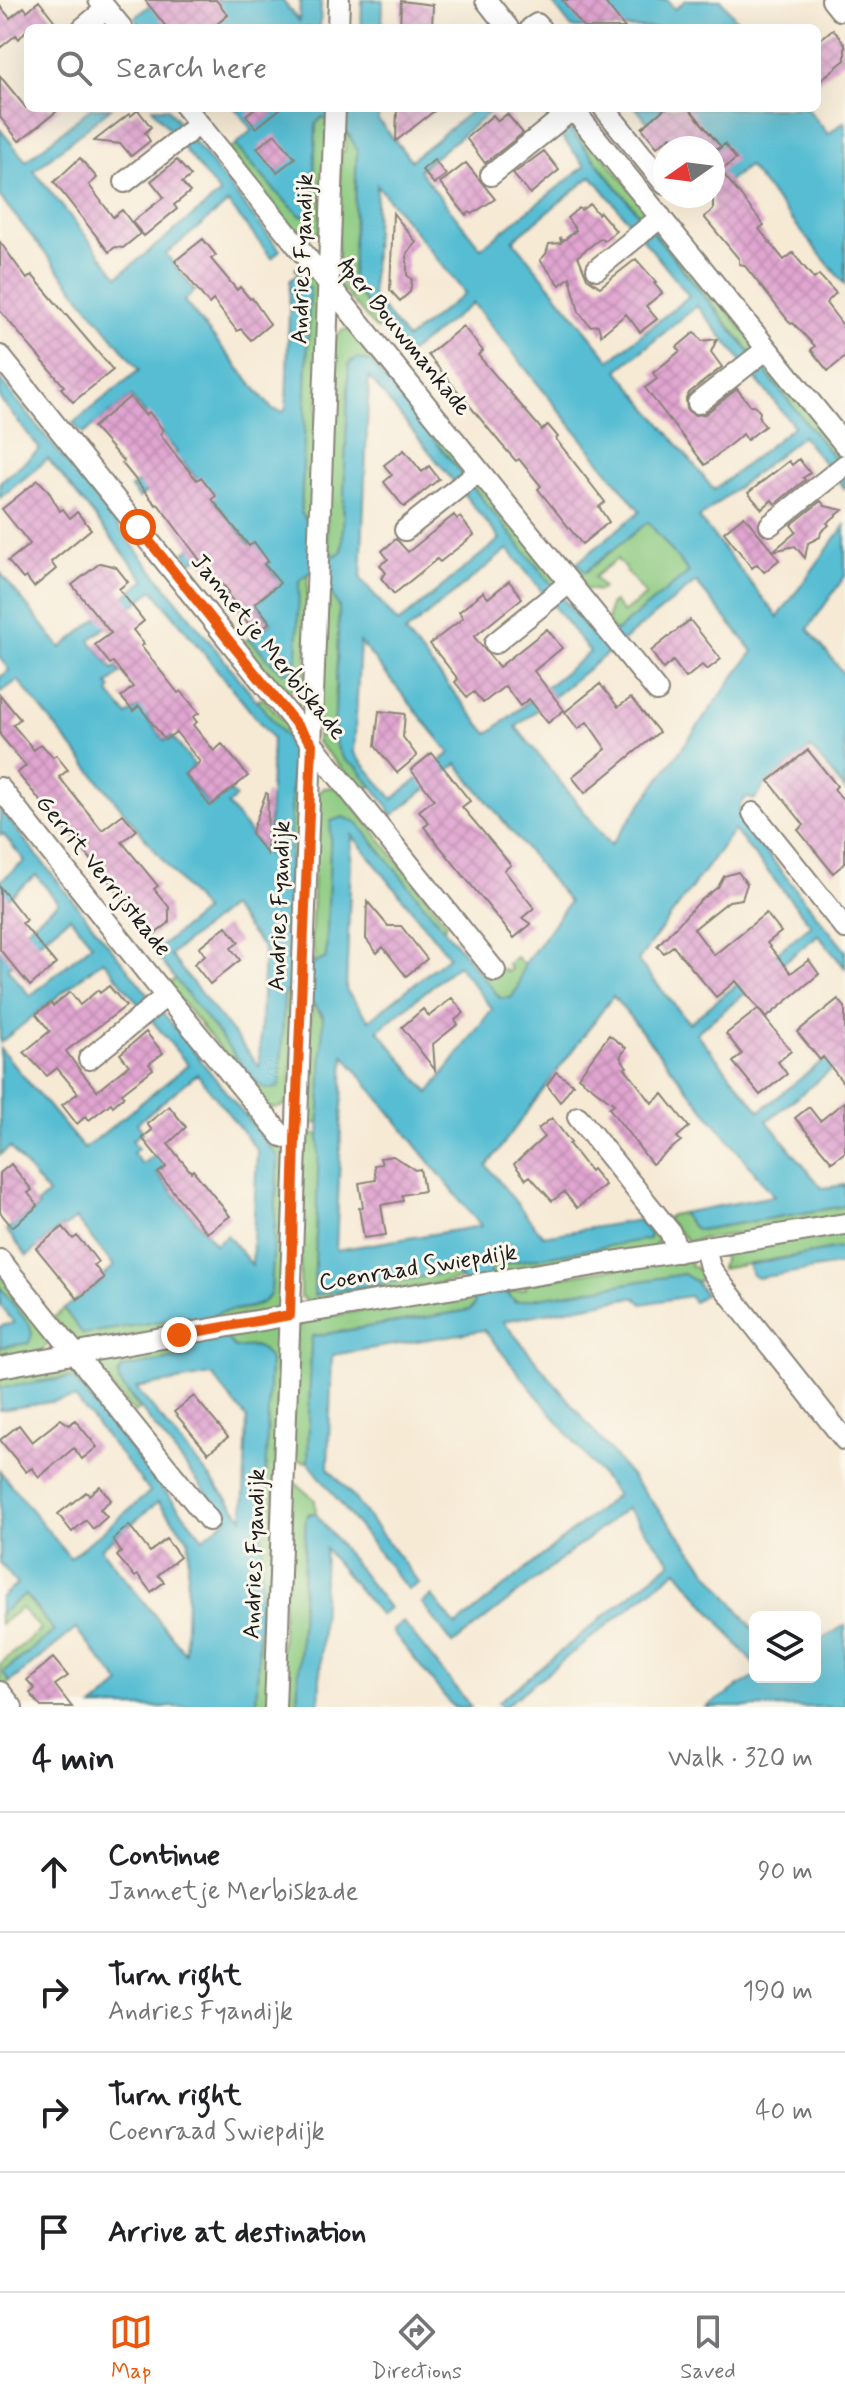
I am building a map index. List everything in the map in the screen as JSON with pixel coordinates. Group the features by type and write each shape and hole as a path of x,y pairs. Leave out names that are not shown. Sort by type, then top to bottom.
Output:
{"street":[{"path":"338,24 339,0"},
{"path":"486,0 496,24"},
{"path":"97,13 115,24"},
{"name":"Andries Fyandijk","path":"275,1707 335,112"},
{"path":"491,175 569,112"},
{"path":"573,112 658,210 764,351 845,445"},
{"path":"607,112 653,169"},
{"name":"Aper Bouwmankade","path":"125,182 174,144 192,121 327,283 566,586 657,691"},
{"path":"597,269 637,237 658,210"},
{"path":"698,403 764,351"},
{"name":"Jannetje Merbiskade","path":"0,356 495,971"},
{"path":"770,525 837,471"},
{"path":"405,530 476,473"},
{"path":"495,643 566,586"},
{"name":"Gerrit Verrijstkade","path":"0,788 163,999 282,1136 295,1140"},
{"path":"753,813 845,928"},
{"path":"89,1059 163,999"},
{"path":"578,1117 670,1232 678,1252"},
{"name":"Coenraad Swiepdijk","path":"0,1367 290,1315 845,1224"},
{"path":"705,1248 716,1277 845,1440"},
{"path":"0,1260 209,1520"},
{"path":"0,1692 12,1707"}],"green space":[{"path":"322,117 329,121 321,230 312,236 301,237 228,150 235,145 301,216 313,209 316,124"},
{"path":"574,119 652,217 647,224 565,123"},
{"path":"345,132 357,150 352,284 383,326 377,330 336,282 341,151 345,151"},
{"path":"661,228 757,347 752,354 653,232"},
{"path":"303,263 322,285 313,529 301,513 310,289 295,269"},
{"path":"341,331 357,331 470,470 464,477 371,362 352,360 349,364 342,551 335,556 329,551 326,527 334,339"},
{"path":"766,359 845,456 839,464 758,363"},
{"path":"479,481 561,582 555,589 471,485"},
{"path":"648,521 689,572 615,632 607,623 610,605 614,602 623,613 646,595 617,559 594,577 603,588 599,591 580,588 566,571 577,563 586,572"},
{"path":"308,572 306,677 297,687 288,690 270,682 240,645 249,638 272,663 296,667 299,581"},
{"path":"328,589 339,608 334,739 372,786 362,790 317,742 321,632"},
{"path":"263,698 304,743 297,937 288,924 293,746 257,700"},
{"path":"334,787 342,791 447,923 443,930 357,822 331,822 326,958 315,965 311,940 317,795 324,788"},
{"path":"516,957 524,965 517,989 511,999 499,998 483,978 503,969 507,972 511,969 507,964"},
{"path":"175,978 255,1081 280,1085 284,996 295,985 288,1102 280,1107 268,1108 169,986"},
{"path":"312,1003 324,1019 320,1123 310,1124 303,1112"},
{"path":"250,1113 289,1155 280,1309 213,1322 215,1315 221,1312 256,1306 271,1293 278,1157 244,1116"},
{"path":"310,1134 320,1135 314,1295 450,1272 462,1279 313,1306 300,1296 302,1142"},
{"path":"845,1206 845,1219 688,1241 666,1219 681,1213 694,1228 700,1230"},
{"path":"649,1213 661,1232 654,1249 494,1277 489,1271 494,1265 649,1234 639,1220"},
{"path":"845,1229 845,1247 721,1269 722,1250"},
{"path":"689,1256 691,1267 705,1277 696,1282 683,1274 519,1302 506,1292 526,1289 525,1283"},
{"path":"0,1271 49,1334 43,1350 0,1360 0,1347 28,1343 27,1322 0,1287"},
{"path":"470,1292 475,1303 470,1310 313,1336 308,1462 288,1459 296,1327 306,1320"},
{"path":"64,1309 83,1334 167,1320 181,1329 78,1344 53,1318"},
{"path":"273,1328 280,1335 269,1707 256,1707 270,1360 255,1346 236,1349 222,1334"},
{"path":"189,1339 194,1346 185,1357 122,1368 119,1382 140,1410 134,1413 98,1371 103,1357"},
{"path":"71,1362 127,1434 122,1439 77,1383 67,1377 0,1388 0,1371"},
{"path":"288,1481 294,1482 315,1500 316,1514 309,1513 306,1517 297,1707 279,1707"},
{"path":"24,1594 54,1631 3,1672 10,1682 3,1688 0,1684 0,1664 41,1629 21,1608 0,1624 0,1614"}],"water":[{"path":"156,0 282,0 299,21 300,0 321,0 320,24 139,24 134,18"},
{"path":"362,0 383,0 382,24 361,24"},
{"path":"550,0 667,0 675,9 686,0 721,0 740,24 569,24"},
{"path":"86,112 106,112 34,171 118,276 220,194 155,112 170,112 280,250 272,258 228,203 166,254 195,291 184,301 272,409 283,412 286,408 290,280 299,274 310,289 301,513 335,556 342,551 349,364 358,358 371,362 600,644 689,572 648,522 585,572 577,563 640,511 473,303 408,354 383,326 352,284 357,150 349,134 322,117 316,124 313,209 308,215 301,216 235,145 252,130 238,112 379,112 378,120 411,160 470,112 490,112 419,170 481,248 585,166 542,112 556,112 845,471 845,489 802,436 699,518 778,617 845,525 845,576 808,629 845,675 845,790 811,748 765,785 754,800 746,797 740,805 740,820 845,950 845,968 818,935 696,1033 760,1111 845,1043 845,1059 767,1121 822,1188 845,1185 845,1206 700,1230 694,1228 681,1213 774,1196 613,996 487,1166 543,1236 639,1220 650,1234 649,1239 492,1266 489,1272 515,1302 684,1274 696,1282 705,1294 694,1302 689,1296 642,1304 636,1298 628,1298 503,1321 749,1623 749,1659 677,1570 501,1707 498,1702 671,1562 627,1508 453,1644 422,1603 432,1596 456,1626 617,1495 484,1330 332,1355 328,1468 419,1583 408,1590 308,1462 313,1336 470,1310 474,1306 472,1296 463,1281 450,1272 314,1295 323,1015 295,985 290,987 284,996 280,1086 267,1088 255,1081 154,952 204,911 18,680 0,693 0,677 9,670 0,658 0,572 61,648 145,580 48,459 0,498 0,482 40,449 0,399 0,379 293,746 288,924 314,964 326,958 331,821 343,817 357,822 500,998 511,998 524,965 569,902 457,764 392,816 356,766 342,756 334,739 339,608 330,591 310,572 299,581 297,664 293,671 283,672 249,638 271,622 256,604 276,587 276,577 235,526 191,563 184,553 228,518 183,462 139,498 131,488 177,452 131,397 83,434 73,423 139,370 0,197 0,129 26,161","holes":["592,176 689,296 610,360 513,240","377,185 465,293 407,339 372,295","697,306 794,426 714,490 618,370","369,377 500,539 398,623 361,579","508,549 590,652 488,734 405,633","696,582 753,651 611,845 516,727","153,590 272,738 268,855 228,805 236,797 230,791 210,806 184,775 195,766 172,736 165,741 147,718 153,713 145,703 127,715 109,693 111,689 108,684 121,673 116,667 113,669 90,640","360,642 450,753 393,799 354,753","734,830 811,925 689,1023 638,961","352,835 449,956 369,1020 346,990","230,907 264,949 259,1066 170,955","458,965 492,1009 429,1093 378,1030","344,1055 481,1226 336,1250"]},
{"path":"639,112 810,112 828,134 845,121 845,285 748,166 725,184 725,136 659,136"},
{"path":"0,809 278,1157 271,1293 262,1303 215,1315 213,1322 235,1348 260,1348 270,1360 256,1707 93,1707 121,1684 76,1629 10,1682 3,1673 54,1631 25,1594 0,1614 0,1598 17,1584 0,1563 0,1471 70,1558 150,1492 75,1398 0,1410 0,1388 70,1378 203,1538 227,1519 119,1381 122,1368 185,1357 194,1346 177,1325 167,1320 83,1334 64,1309 104,1279 103,1276 114,1266 76,1219 64,1228 62,1226 27,1256 6,1230 39,1207 37,1204 48,1194 10,1147 0,1155 0,1048 84,1149 188,1065 103,960 0,1043 0,950 58,903 36,875 0,905 0,881 25,861 3,834 0,835","holes":["70,917 92,944 30,996 7,968","197,1074 257,1150 252,1265 227,1235 215,1244 157,1173 168,1164 159,1152 142,1164 133,1153 138,1148 132,1140 143,1132 137,1123","212,1375 247,1419 243,1518 136,1388","158,1502 189,1540 185,1653 101,1549"]},
{"path":"845,1247 845,1264 758,1278 752,1275 748,1265"},
{"path":"0,1287 30,1326 32,1334 29,1343 0,1347 0,1326 14,1323 0,1305"},
{"path":"316,1514 389,1608 380,1615 325,1549 319,1707 297,1707 306,1517"},
{"path":"403,1622 471,1707 453,1707 392,1631"},
{"path":"845,1625 845,1707 706,1707 749,1680 749,1683 821,1683 821,1640"}],"building":[{"path":"145,0 216,0 228,15 217,24 164,24"},
{"path":"562,0 603,0 622,24 581,24"},
{"path":"39,1 57,24 24,24 24,33 19,39 16,35 0,48 0,6 10,18 24,7 27,11"},
{"path":"401,1 433,5 432,24 400,24"},
{"path":"833,29 845,44 845,60 821,80 821,39"},
{"path":"0,76 24,106 24,112 56,112 19,141 0,117"},
{"path":"140,112 151,127 145,133 150,141 131,156 121,144 94,141 129,114"},
{"path":"250,112 276,112 256,128 246,115"},
{"path":"397,112 433,112 396,141"},
{"path":"660,112 692,112 712,136 653,136 653,142 642,128"},
{"path":"507,114 523,133 485,163 466,138 493,115 498,121"},
{"path":"275,134 295,158 277,172 257,148"},
{"path":"725,144 736,159 725,168"},
{"path":"544,151 559,170 530,194 513,174"},
{"path":"80,158 97,178 89,185 113,217 122,210 140,234 123,248 115,247 109,252 54,182"},
{"path":"177,160 191,176 182,183 190,192 174,205 177,209 144,236 132,222 164,197 151,181"},
{"path":"434,160 446,175 434,184 422,170"},
{"path":"466,163 495,199 466,215 440,183"},
{"path":"725,176 764,225 759,229 784,260 793,253 814,279 819,275 836,293 826,303 845,328 845,357 828,371 811,350 815,346 791,324 744,265 739,264 739,259 704,217 713,210 725,208"},
{"path":"590,204 616,231 578,256 587,278 600,287 636,259 662,293 646,306 657,319 640,332 626,314 601,335 598,325 590,326 579,312 570,277 560,285 540,260 549,244 561,243 560,237 563,241 576,230 567,218"},
{"path":"393,213 416,242 407,253 407,275 412,280 410,292 400,301 390,290"},
{"path":"203,239 216,255 211,259 237,290 240,287 252,298 270,324 251,340 241,329 237,331 213,300 209,304 175,261"},
{"path":"0,242 27,279 32,275 113,370 73,402 61,388 64,386 0,311"},
{"path":"463,326 483,351 478,355 542,430 548,425 605,502 599,507 609,522 582,544 538,489 541,486 519,459 516,461 501,444 428,355"},
{"path":"695,332 702,341 717,339 711,352 722,367 689,393 687,410 694,415 705,414 737,389 760,412 759,418 765,426 747,440 743,434 705,465 645,388 657,379 653,373 680,351 677,347"},
{"path":"130,397 145,415 149,412 163,430 160,434 197,480 201,477 216,496 212,499 249,546 254,542 268,561 264,564 280,583 255,603 270,622 256,633 236,608 227,594 229,592 210,569 208,571 158,504 93,427"},
{"path":"404,450 422,472 429,466 439,479 404,507 384,482 392,475 384,465"},
{"path":"799,459 810,473 803,478 805,480 775,504 772,500 762,509 748,493 789,461 792,465"},
{"path":"38,480 60,511 63,509 70,518 77,512 91,529 51,562 56,569 34,587 8,561 30,544 2,509"},
{"path":"821,501 825,506 843,510 827,523 829,525 820,537 808,543 805,558 795,546 773,551 796,532 791,525"},
{"path":"454,515 457,519 460,517 474,535 440,562 437,559 394,594 381,578 386,573 380,565 388,559 382,551 396,539 408,552"},
{"path":"744,516 779,560 764,572 757,564 752,568 724,532"},
{"path":"100,563 116,567 128,582 119,589 144,621 133,630 144,644 141,646 178,693 181,691 199,713 193,717 197,722 193,725 214,751 222,744 248,776 210,806 185,774 200,762 176,732 165,740 139,706 133,711 121,697 133,687 95,645 111,633 72,585"},
{"path":"509,581 522,598 474,637 499,667 547,629 562,648 534,671 564,710 548,723 529,699 520,706 505,686 483,703 474,692 467,697 455,682 458,679 430,644 463,618 459,612 483,592 488,598"},
{"path":"690,620 721,659 707,670 702,665 686,678 673,661 663,669 651,651"},
{"path":"600,684 618,707 631,698 659,732 585,793 572,777 606,749 587,722 578,729 565,712"},
{"path":"0,695 20,719 13,725 34,750 41,744 53,757 56,755 68,770 59,777 102,830 123,814 137,830 122,842 158,886 154,889 169,907 169,923 151,937 69,832 70,836 17,773 26,766 0,735"},
{"path":"379,711 405,714 403,737 417,756 397,773 375,746"},
{"path":"808,750 837,786 834,789 845,802 845,863 833,873 798,830 804,825 769,781"},
{"path":"432,753 470,801 462,807 511,865 504,870 534,908 522,918 531,924 514,938 424,827 429,823 419,811 434,799 411,770"},
{"path":"268,794 267,854 251,834"},
{"path":"738,872 747,884 742,899 729,901 694,929 714,955 766,913 781,932 767,943 791,973 809,960 819,974 766,1018 736,981 716,997 673,946 664,953 657,946 700,901 718,887 724,876"},
{"path":"0,887 26,920 22,923 56,964 30,986 0,950"},
{"path":"367,901 388,926 401,926 427,959 406,976 383,947 377,953 366,939"},
{"path":"226,926 239,942 231,948 240,960 210,984 194,964 205,955 199,947"},
{"path":"109,986 126,1006 66,1051 97,1091 129,1065 120,1054 146,1032 163,1053 149,1064 153,1069 122,1093 124,1096 113,1106 111,1103 89,1120 86,1116 77,1124 62,1105 78,1093 57,1068 47,1076 24,1052 50,1031 36,1014 51,1003 53,1006 70,992 80,1005 98,990 100,993"},
{"path":"452,998 464,1013 455,1020 458,1024 433,1044 435,1070 402,1027 423,1009 429,1016"},
{"path":"838,999 845,1007 845,1085 823,1057 820,1060 797,1032"},
{"path":"758,1009 791,1051 778,1062 787,1074 760,1095 733,1062 742,1054 726,1034"},
{"path":"609,1035 626,1048 620,1057 625,1068 652,1103 663,1094 689,1127 677,1137 681,1141 652,1164 609,1108 614,1104 578,1077"},
{"path":"556,1072 573,1084 560,1102 547,1085"},
{"path":"845,1101 845,1152 832,1162 795,1118 809,1107 820,1121"},
{"path":"169,1106 186,1127 168,1144 230,1216 207,1233 158,1173 166,1167 142,1138 152,1130 147,1124"},
{"path":"552,1118 590,1171 592,1169 605,1185 577,1208 564,1192 552,1201 530,1176 526,1179 514,1164 544,1137 538,1129"},
{"path":"393,1156 415,1170 420,1169 424,1191 402,1195 403,1201 381,1205 386,1235 364,1238 359,1183 376,1180 374,1165 382,1164 380,1158"},
{"path":"11,1164 32,1190 28,1193 38,1206 12,1227 0,1212 0,1173"},
{"path":"63,1227 73,1239 77,1236 92,1254 98,1262 94,1265 104,1278 78,1299 36,1248"},
{"path":"194,1396 228,1437 208,1453 174,1412"},
{"path":"61,1419 69,1425 75,1420 97,1447 82,1459 74,1448 39,1477 32,1468 26,1472 0,1440 19,1425 32,1442"},
{"path":"100,1486 111,1500 100,1509 107,1517 93,1529 86,1520 72,1532 58,1514 86,1492 89,1495"},
{"path":"129,1525 150,1552 166,1539 180,1557 158,1575 164,1582 151,1592 117,1556 121,1552 113,1539"},
{"path":"53,1658 68,1676 55,1685 72,1707 41,1707 30,1693 35,1689 27,1680"}],"route":[{"path":"138,527 312,744 290,1315 179,1335"}]}
